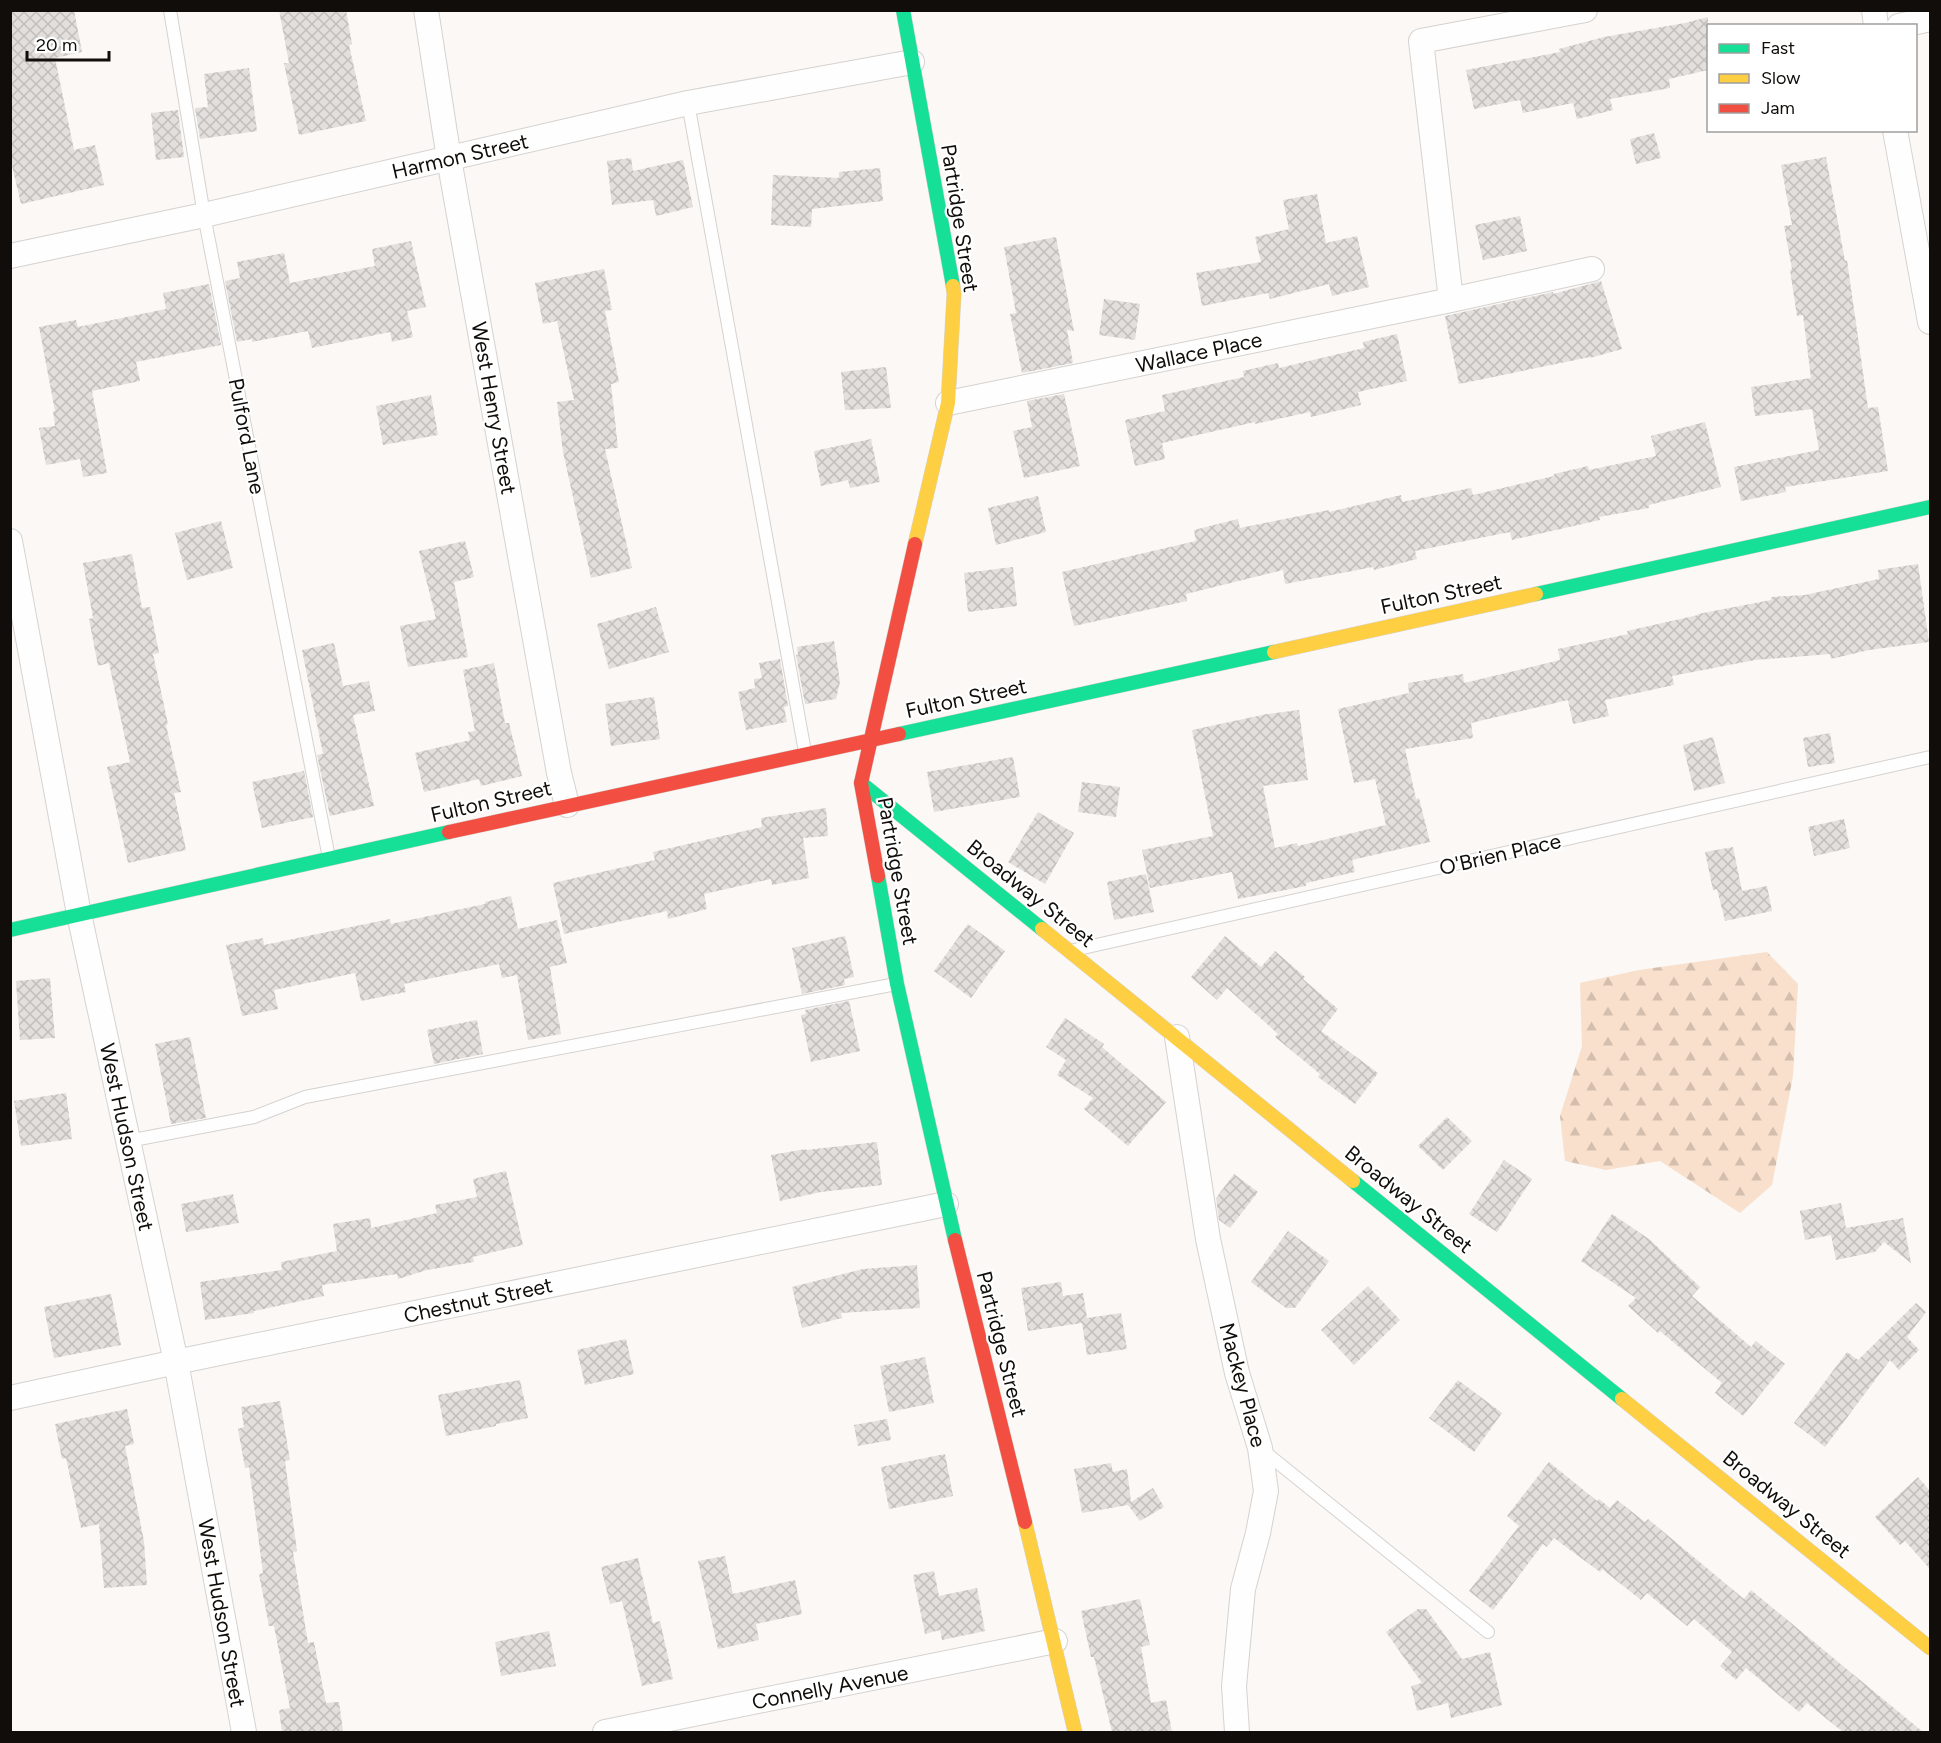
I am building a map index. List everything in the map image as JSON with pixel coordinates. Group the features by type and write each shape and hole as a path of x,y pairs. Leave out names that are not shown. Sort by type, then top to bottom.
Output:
{"street":[{"name":"West Henry Street","path":"426,10 449,159 559,773 567,805"},
{"name":"Partridge Street","path":"903,10 954,294 948,404 868,741 861,783 897,984 946,1204 1055,1641 1075,1732"},
{"path":"1451,300 1421,40 1585,10"},
{"path":"1908,24 1930,19"},
{"name":"Harmon Street","path":"10,256 204,215 688,103 912,62"},
{"path":"1896,132 1930,322"},
{"name":"Wallace Place","path":"948,404 1592,269"},
{"name":"Fulton Street","path":"10,930 567,805 1930,507"},
{"name":"West Hudson Street","path":"10,541 79,914 176,1362 244,1732"},
{"name":"Broadway Street","path":"861,783 1930,1648"},
{"name":"Mackey Place","path":"1177,1038 1208,1239 1237,1373 1260,1448 1266,1491 1258,1533 1243,1589 1234,1686 1237,1732"},
{"name":"Chestnut Street","path":"10,1398 946,1204"},
{"name":"Connelly Avenue","path":"605,1732 1055,1641"}],"lane":[{"name":"Pulford Lane","path":"170,10 204,215 329,860"},
{"path":"688,103 806,754"},
{"name":"O'Brien Place","path":"1069,951 1930,757"},
{"path":"128,1142 254,1117 305,1097 897,984"},
{"path":"1260,1448 1488,1632"}],"green space":[{"path":"1767,952 1798,984 1793,1076 1772,1185 1740,1213 1660,1161 1606,1170 1565,1161 1560,1116 1582,1046 1580,983 1639,970"}],"building":[{"path":"10,10 74,10 82,52 55,58 74,150 95,145 104,185 21,204 10,157"},
{"path":"279,10 346,10 352,44 349,45 366,121 299,135 284,63 289,63"},
{"path":"1708,17 1707,70 1669,79 1670,88 1610,99 1613,110 1577,119 1573,103 1523,113 1520,100 1474,109 1466,70 1560,52 1559,49 1604,37"},
{"path":"249,68 257,131 200,139 195,108 208,107 204,74"},
{"path":"178,110 184,157 156,160 151,113"},
{"path":"1654,133 1661,158 1636,164 1630,139"},
{"path":"1826,157 1845,261 1847,260 1868,408 1878,407 1888,471 1785,487 1786,492 1741,501 1734,467 1819,450 1812,409 1755,416 1751,387 1811,378 1803,315 1797,316 1790,270 1792,269 1784,226 1792,225 1781,165"},
{"path":"631,158 633,171 683,160 693,207 656,216 653,200 612,205 607,161"},
{"path":"880,168 883,201 812,209 811,227 771,225 773,175 839,178 839,172"},
{"path":"1317,194 1326,243 1357,236 1369,287 1332,296 1329,284 1270,299 1268,293 1202,306 1196,273 1261,262 1255,237 1289,229 1283,200"},
{"path":"1520,216 1527,251 1483,260 1475,225"},
{"path":"1056,237 1074,331 1067,330 1073,363 1022,373 1010,314 1016,313 1004,247"},
{"path":"411,241 426,307 407,311 413,337 392,342 390,332 312,348 308,331 252,342 252,339 237,342 225,281 240,278 237,262 284,253 290,283 375,266 372,249"},
{"path":"604,269 612,310 605,311 619,382 611,384 618,448 605,449 632,568 591,578 563,452 557,402 574,400 557,321 543,324 535,283"},
{"path":"1601,281 1622,349 1590,358 1459,384 1445,316 1553,292 1553,294"},
{"path":"209,284 221,345 136,362 140,381 92,391 107,473 83,477 80,459 46,465 39,428 55,426 53,411 55,411 39,327 76,320 78,327 166,309 163,293"},
{"path":"1104,299 1140,304 1135,340 1099,335"},
{"path":"1397,334 1407,381 1358,392 1361,405 1311,417 1310,412 1255,424 1255,422 1162,443 1165,459 1135,466 1125,420 1165,411 1162,395 1244,377 1243,371 1278,363 1279,368 1364,348 1363,342"},
{"path":"886,367 891,408 845,410 841,372"},
{"path":"1064,394 1080,466 1024,478 1013,431 1032,427 1027,401"},
{"path":"431,395 438,435 383,445 376,406"},
{"path":"1705,422 1721,487 1649,505 1649,508 1599,517 1600,520 1512,540 1510,532 1415,551 1417,559 1374,570 1373,567 1285,584 1283,570 1186,594 1187,601 1074,626 1062,572 1196,541 1194,530 1238,519 1240,528 1329,510 1329,512 1401,495 1402,502 1471,488 1473,495 1588,466 1589,470 1656,456 1651,436"},
{"path":"871,439 880,482 850,488 848,480 821,486 814,451"},
{"path":"1038,496 1046,532 996,545 988,508"},
{"path":"221,521 233,568 187,580 175,533"},
{"path":"465,541 474,577 454,582 468,657 408,667 400,626 436,619 419,551"},
{"path":"132,554 142,608 150,607 159,653 153,654 181,792 174,793 186,850 128,863 107,767 130,762 109,663 98,666 89,619 93,618 83,563"},
{"path":"1918,564 1929,642 1869,650 1831,659 1830,654 1755,660 1672,676 1674,685 1605,700 1609,716 1573,724 1568,700 1471,723 1473,738 1405,749 1416,799 1419,798 1430,842 1352,860 1355,872 1306,883 1306,886 1238,899 1232,872 1150,888 1142,850 1213,836 1192,730 1267,714 1299,710 1308,780 1263,786 1275,848 1297,843 1298,846 1386,825 1375,779 1354,783 1338,709 1409,693 1408,683 1463,674 1464,683 1560,660 1558,649 1628,634 1627,631 1698,614 1771,600 1771,597 1805,595 1879,579 1878,570"},
{"path":"1013,567 1017,606 968,612 964,573"},
{"path":"656,607 669,652 609,669 597,624"},
{"path":"834,641 840,682 836,699 805,704 796,655 798,655 797,647"},
{"path":"334,643 343,686 369,681 375,711 353,715 374,806 330,816 317,755 323,754 302,650"},
{"path":"780,659 788,706 784,707 787,722 746,730 738,692 755,688 754,679 762,678 759,663"},
{"path":"494,663 505,723 509,723 522,776 481,786 479,779 424,792 415,753 470,740 468,732 475,731 463,670"},
{"path":"654,697 660,739 611,746 605,704"},
{"path":"1830,733 1835,763 1808,767 1803,738"},
{"path":"1713,737 1725,783 1694,791 1683,745"},
{"path":"1013,757 1020,797 934,812 927,772"},
{"path":"304,771 313,817 262,828 252,782"},
{"path":"1082,782 1120,787 1116,817 1078,812"},
{"path":"826,808 828,836 803,838 809,878 772,885 771,879 704,894 707,909 668,919 667,911 564,934 553,883 655,860 653,852 762,827 761,818"},
{"path":"1038,812 1074,833 1045,884 1008,862"},
{"path":"1844,819 1850,848 1814,856 1808,827"},
{"path":"1733,847 1742,891 1767,886 1772,911 1725,921 1717,889 1713,890 1705,852"},
{"path":"1146,874 1154,912 1114,920 1107,882"},
{"path":"511,896 518,929 557,920 567,963 550,967 561,1034 528,1040 517,975 502,978 499,964 404,984 406,992 361,1001 355,973 274,990 278,1009 242,1016 226,945 263,938 264,945 390,919 391,924 485,904 485,902"},
{"path":"968,924 1005,951 971,998 934,971"},
{"path":"845,936 854,977 844,979 845,985 802,994 792,948"},
{"path":"1225,936 1261,967 1275,951 1338,1009 1321,1031 1378,1073 1355,1104 1318,1077 1320,1074 1275,1037 1278,1034 1227,988 1217,1000 1191,977"},
{"path":"50,978 55,1038 20,1040 16,981"},
{"path":"849,1001 860,1051 811,1062 801,1015 806,1014 805,1010"},
{"path":"1065,1018 1104,1044 1102,1047 1166,1102 1128,1146 1084,1109 1093,1098 1057,1075 1066,1060 1046,1047"},
{"path":"477,1020 483,1054 434,1064 427,1030"},
{"path":"190,1037 206,1118 171,1124 155,1044"},
{"path":"66,1093 72,1139 21,1146 14,1101"},
{"path":"1447,1117 1472,1141 1443,1170 1418,1146"},
{"path":"877,1142 882,1185 821,1192 780,1201 771,1155"},
{"path":"1504,1160 1532,1179 1497,1232 1469,1214"},
{"path":"506,1171 523,1245 473,1257 474,1262 427,1270 398,1279 397,1274 322,1285 324,1296 254,1311 254,1313 205,1320 200,1282 282,1270 281,1262 337,1251 333,1224 370,1218 371,1228 437,1213 435,1205 477,1197 473,1179"},
{"path":"1234,1174 1258,1192 1230,1228 1219,1220 1216,1198"},
{"path":"233,1194 239,1223 186,1232 181,1204"},
{"path":"1841,1203 1846,1228 1903,1218 1911,1263 1884,1242 1875,1252 1836,1260 1831,1235 1805,1240 1800,1211"},
{"path":"1612,1214 1649,1239 1700,1287 1692,1296 1751,1347 1756,1341 1785,1364 1743,1416 1715,1393 1722,1383 1660,1331 1658,1333 1628,1306 1636,1298 1581,1261"},
{"path":"1288,1231 1329,1261 1295,1308 1286,1308 1251,1282"},
{"path":"917,1265 920,1308 841,1313 842,1318 802,1328 792,1287 863,1269"},
{"path":"1061,1282 1063,1296 1083,1293 1087,1318 1121,1313 1127,1349 1087,1355 1082,1323 1028,1331 1021,1288"},
{"path":"1368,1286 1400,1320 1354,1365 1321,1330"},
{"path":"111,1294 121,1345 54,1358 44,1307"},
{"path":"1916,1303 1926,1312 1907,1337 1919,1350 1899,1370 1890,1360 1825,1447 1794,1423 1847,1352 1858,1360"},
{"path":"626,1339 634,1374 585,1385 577,1350"},
{"path":"925,1357 934,1403 889,1412 880,1366"},
{"path":"520,1380 528,1418 446,1436 438,1395"},
{"path":"1458,1380 1502,1413 1474,1452 1429,1418"},
{"path":"280,1401 290,1460 285,1461 297,1551 293,1552 308,1643 314,1642 326,1703 339,1702 343,1731 282,1732 279,1710 290,1708 274,1626 269,1626 259,1574 263,1573 249,1467 245,1468 238,1429 244,1427 241,1407"},
{"path":"127,1409 134,1444 125,1446 144,1541 147,1585 104,1588 99,1524 81,1528 66,1458 62,1459 55,1424"},
{"path":"887,1419 891,1440 858,1446 854,1425"},
{"path":"945,1454 953,1496 889,1509 881,1467"},
{"path":"1549,1462 1597,1501 1599,1499 1610,1508 1617,1500 1645,1522 1648,1519 1744,1599 1751,1590 1923,1732 1843,1732 1807,1703 1799,1712 1746,1668 1736,1680 1720,1666 1732,1652 1694,1619 1687,1626 1647,1593 1641,1600 1602,1569 1600,1572 1554,1538 1547,1547 1543,1544 1493,1610 1469,1591 1519,1526 1507,1516"},
{"path":"1111,1463 1113,1472 1127,1469 1131,1502 1153,1488 1164,1507 1140,1521 1128,1505 1082,1513 1074,1469"},
{"path":"1918,1477 1930,1491 1930,1569 1905,1541 1900,1545 1875,1517"},
{"path":"725,1556 733,1594 795,1580 802,1614 756,1624 759,1640 718,1649 698,1561"},
{"path":"638,1558 653,1623 660,1621 673,1679 642,1686 622,1601 610,1604 601,1567"},
{"path":"934,1571 939,1596 977,1588 985,1631 942,1640 940,1630 925,1634 913,1575"},
{"path":"1140,1599 1150,1645 1141,1647 1151,1703 1166,1700 1172,1732 1112,1732 1094,1657 1091,1657 1081,1611"},
{"path":"1418,1609 1426,1609 1462,1659 1490,1652 1502,1705 1451,1718 1448,1703 1417,1711 1411,1686 1422,1683 1386,1632"},
{"path":"549,1631 556,1666 501,1676 495,1642"}],"traffic: fast":[{"path":"903,10 953,286"},
{"path":"1536,594 1930,507"},
{"path":"899,734 1274,652"},
{"path":"861,783 1042,929"},
{"path":"10,930 449,832"},
{"path":"878,876 897,984 955,1240"},
{"path":"1353,1181 1622,1399"}],"traffic: slow":[{"path":"915,544 948,403 953,286"},
{"path":"1274,652 1536,594"},
{"path":"1042,929 1353,1181"},
{"path":"1622,1399 1930,1648"},
{"path":"1025,1522 1075,1732"}],"traffic: jam":[{"path":"878,876 861,783 915,544"},
{"path":"449,832 899,734"},
{"path":"955,1240 1025,1522"}]}
